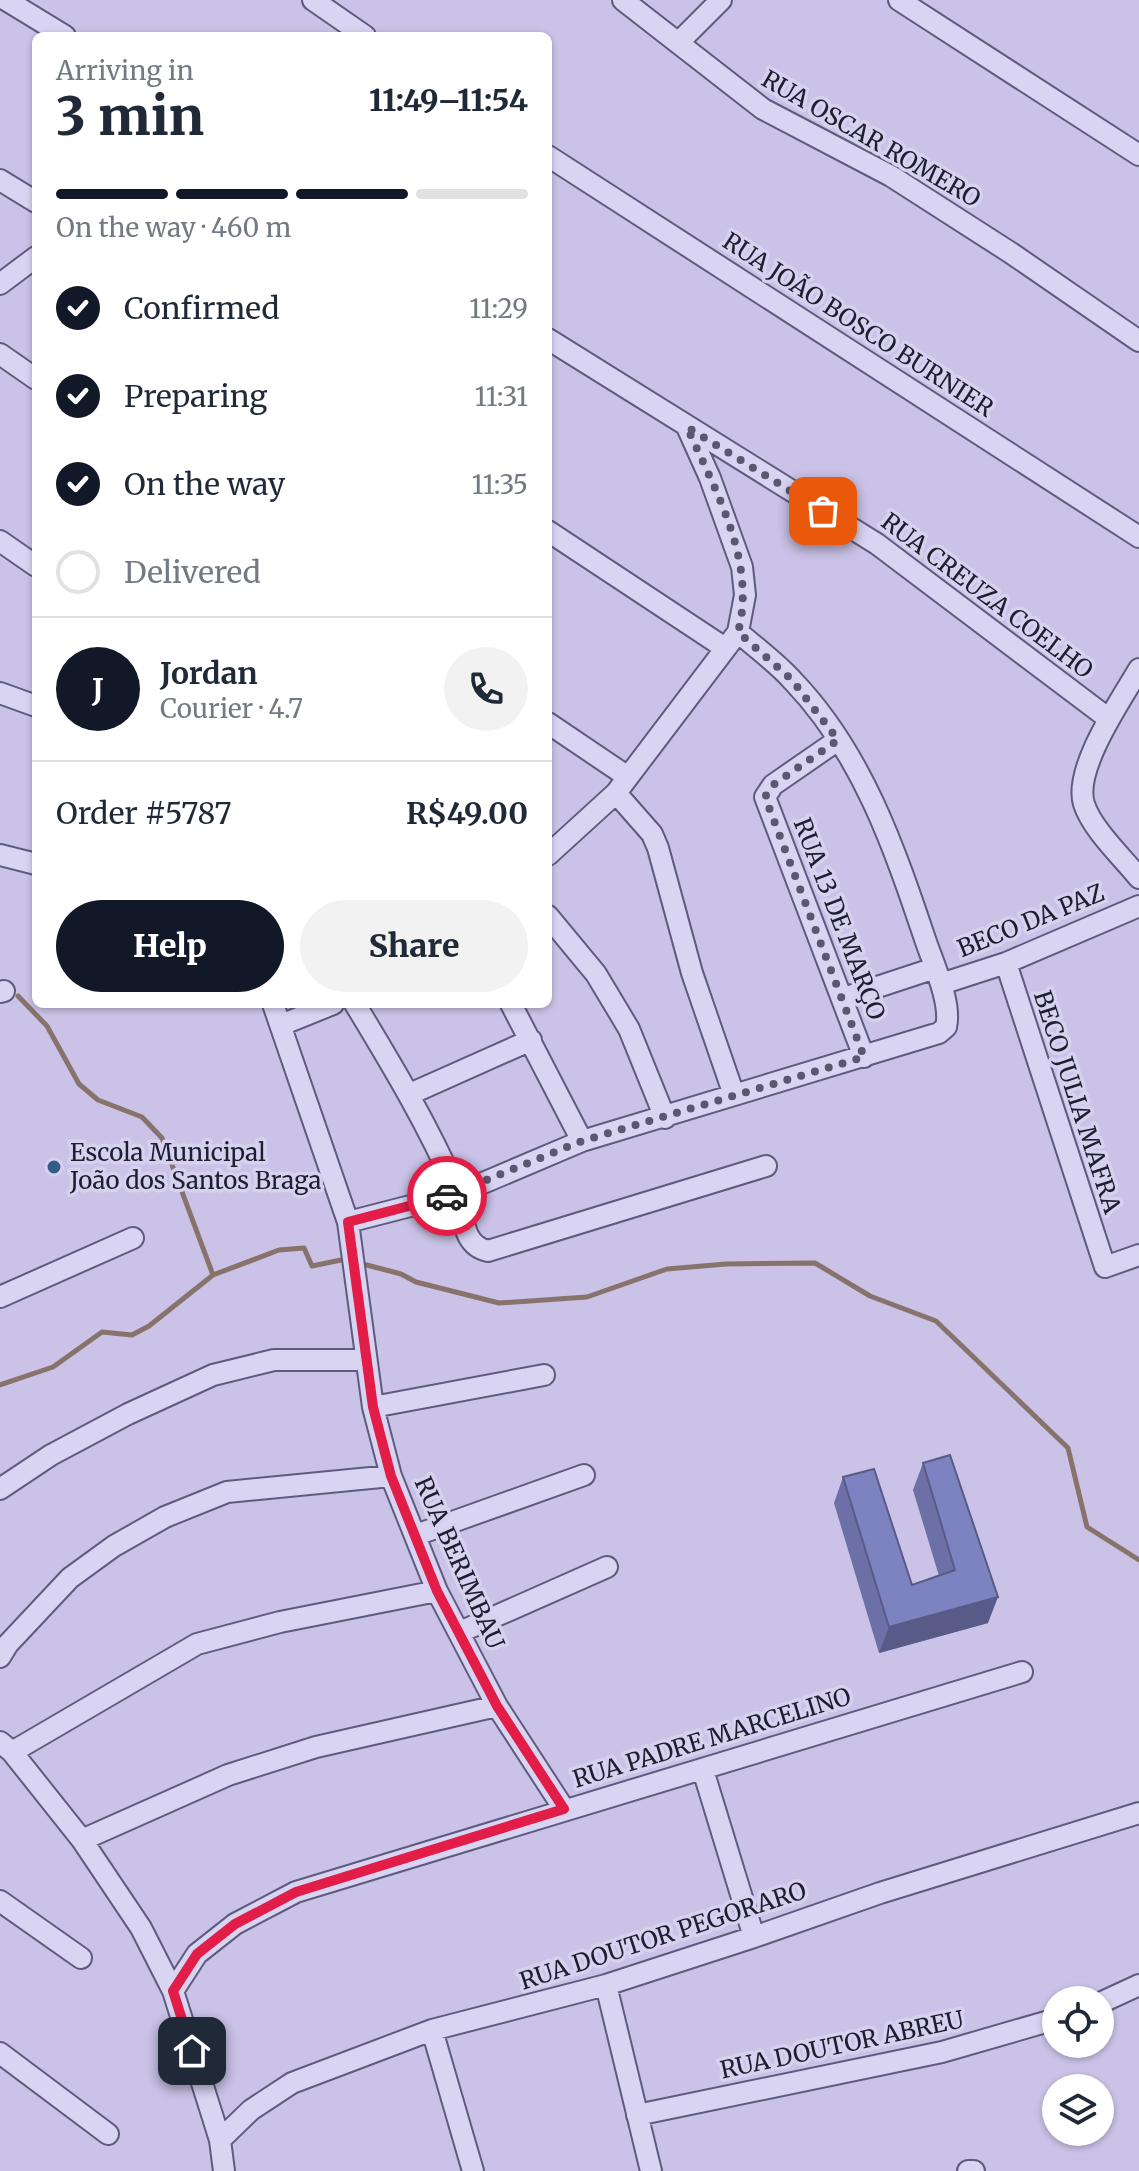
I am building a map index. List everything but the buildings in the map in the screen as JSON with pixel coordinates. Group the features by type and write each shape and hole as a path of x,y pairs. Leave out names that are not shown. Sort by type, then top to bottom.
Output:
{"street":[{"path":"6,0 58,32"},
{"path":"313,0 359,32"},
{"name":"RUA OSCAR ROMERO","path":"623,0 763,109 891,176 1139,341"},
{"path":"678,43 721,0"},
{"path":"899,0 1139,155"},
{"name":"RUA JOÃO BOSCO BURNIER","path":"552,159 1139,537"},
{"path":"0,180 32,200"},
{"path":"0,284 32,260"},
{"name":"RUA CREUZA COELHO","path":"552,342 877,544 1109,719"},
{"path":"0,354 32,376"},
{"path":"552,851 622,785 732,640 744,612 742,567 715,491 687,427"},
{"path":"348,1222 457,1194 582,1141 939,1033 947,1023 938,976 880,814 838,740 792,680 732,640 552,533"},
{"path":"0,541 32,563"},
{"path":"1139,669 1109,719 1088,765 1081,790 1092,820 1139,878"},
{"path":"0,693 32,705"},
{"path":"552,726 622,785 652,834 692,973 734,1095"},
{"name":"RUA 13 DE MARÇO","path":"838,740 773,785 765,797 864,1057"},
{"path":"0,855 32,863"},
{"name":"BECO DA PAZ","path":"844,998 1006,963 1139,906"},
{"path":"552,921 596,974 629,1029 665,1118"},
{"name":"BECO JULIA MAFRA","path":"1006,963 1105,1267 1139,1255"},
{"name":"RUA BERIMBAU","path":"275,1008 348,1222 365,1360 373,1407 391,1476 437,1591 497,1706 564,1809"},
{"path":"281,1025 323,1008"},
{"path":"357,1008 410,1094 457,1194 473,1247 488,1251 766,1166"},
{"path":"513,1008 582,1141"},
{"path":"410,1094 531,1040"},
{"path":"0,1297 133,1238"},
{"path":"0,1489 51,1455 128,1414 213,1375 274,1360 365,1360"},
{"path":"373,1407 544,1375"},
{"path":"416,1535 584,1475"},
{"path":"3,1645 70,1578 114,1546 165,1517 227,1492 391,1476"},
{"path":"460,1632 607,1567"},
{"path":"224,2171 220,2140 173,1991 141,1928 82,1840 6,1747 197,1644 280,1622 437,1591"},
{"name":"RUA PADRE MARCELINO","path":"173,1991 197,1954 235,1924 296,1892 1022,1672"},
{"path":"82,1840 228,1775 316,1747 497,1706"},
{"path":"703,1770 754,1937"},
{"name":"RUA DOUTOR PEGORARO","path":"220,2140 251,2110 292,2083 432,2030 606,1985 880,1893 1139,1813"},
{"path":"0,1901 81,1958"},
{"path":"606,1985 651,2171"},
{"path":"1114,1997 1139,1985"},
{"name":"RUA DOUTOR ABREU","path":"637,2115 942,2052 1042,2023"},
{"path":"432,2030 473,2171"},
{"path":"0,2053 108,2134"},
{"path":"968,2171 974,2171"}],"waterway":[{"path":"18,996 47,1026 79,1084 98,1100 142,1117 162,1138 213,1275"},
{"path":"0,1385 53,1367 102,1332 132,1335 149,1326 213,1275 279,1250 304,1248 312,1266 346,1259"},
{"path":"359,1263 401,1274 416,1282 499,1303 587,1297 667,1269 726,1264 815,1263 870,1296 936,1321 1068,1448 1087,1527 1139,1560"}],"way so far":[{"path":"447,1196 582,1141 864,1057 765,797 773,785 838,740 792,680 738,632 744,612 742,567 710,478 687,427 823,511"}],"place":[{"name":"Escola Municipal João dos Santos Braga","path":"54,1167"}],"route":[{"path":"192,2051 173,1991 197,1954 235,1924 296,1892 564,1809 497,1706 437,1591 391,1476 373,1407 348,1222 447,1196"}]}
